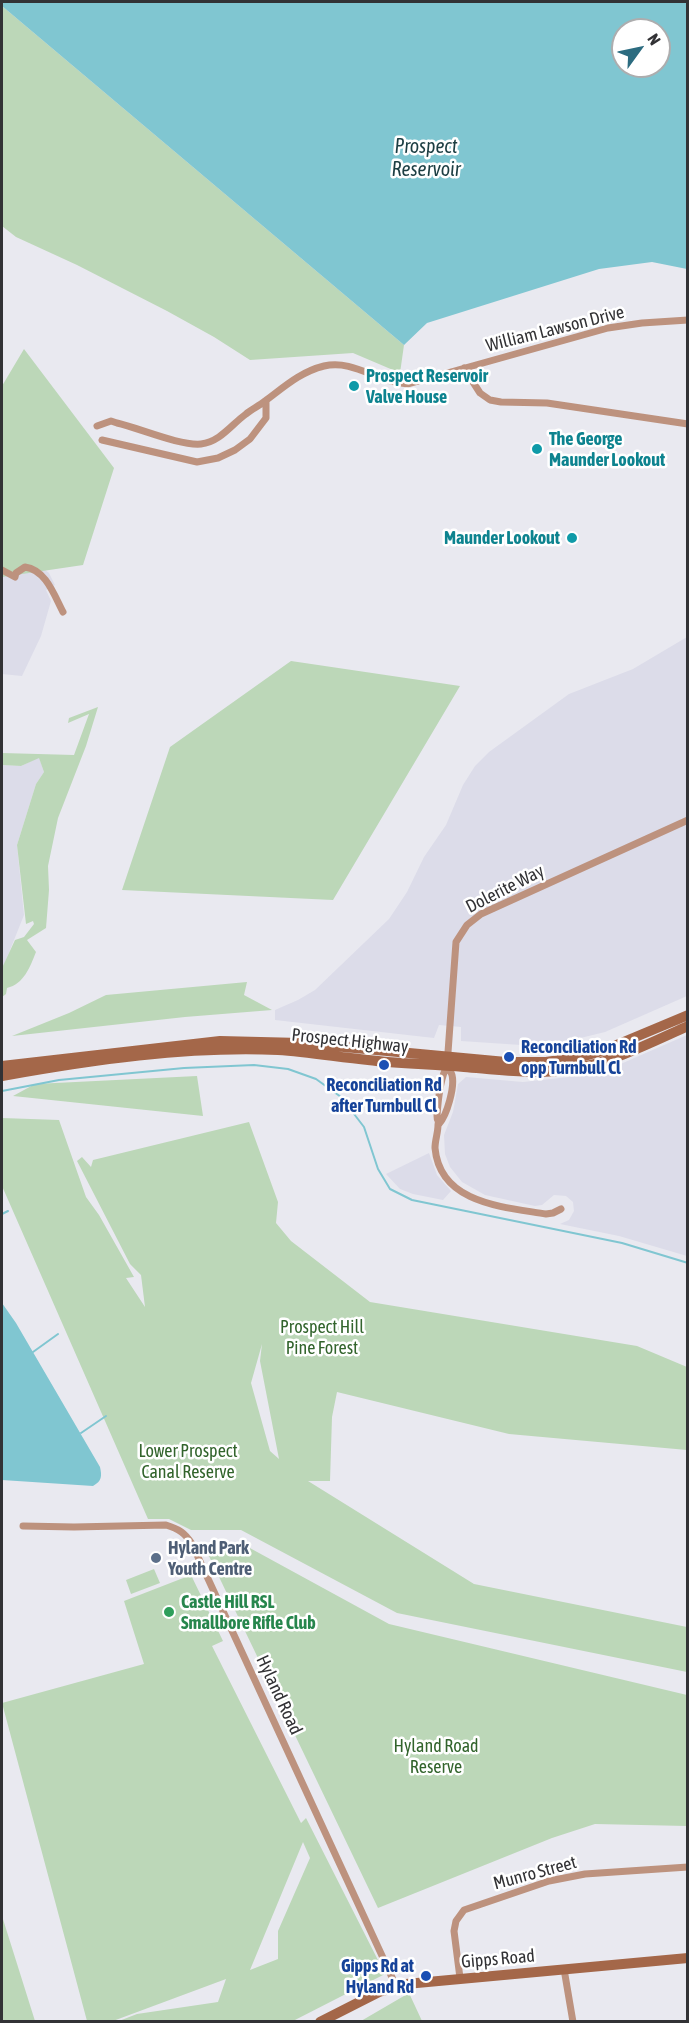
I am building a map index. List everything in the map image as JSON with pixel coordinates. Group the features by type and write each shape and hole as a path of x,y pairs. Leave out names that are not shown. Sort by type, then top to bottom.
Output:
{"main road":[{"name":"Prospect Highway","path":"2,1076 129,1058 217,1050 279,1050 370,1060 522,1063 570,1059 611,1048 687,1015"},
{"name":"Prospect Highway","path":"2,1066 220,1041 328,1045 520,1073 544,1073 574,1069 624,1054 687,1026"},
{"name":"Gipps Road","path":"320,2022 379,1992 396,1986 460,1978 687,1959"}],"street":[{"name":"William Lawson Drive","path":"97,426 111,422 187,443 200,444 211,442 295,378 324,366 349,366 384,381 408,384 608,328 687,320"},
{"path":"464,368 480,393 490,400 547,403 687,424"},
{"path":"102,440 197,462 209,461 235,450 250,439 266,418 266,401"},
{"path":"2,570 15,577 16,573 25,567 32,568 45,577 63,612"},
{"name":"Dolerite Way","path":"561,1209 546,1214 477,1201 461,1192 449,1180 436,1155 435,1140 439,1124 445,1118 453,1077 447,1061 456,942 467,924 481,914 687,820"},
{"name":"Hyland Road","path":"23,1526 166,1525 186,1534 396,1986"},
{"name":"Munro Street","path":"460,1978 454,1931 456,1921 464,1910 558,1880 585,1874 687,1866"},
{"path":"564,1969 573,2022"}],"shaded area":[{"path":"2,564 42,567 49,573 55,585 46,590 51,601 41,636 22,676 2,674"},
{"path":"687,637 687,996 605,1032 564,1042 539,1044 461,1041 461,1027 439,1025 434,1038 275,1020 275,1010 315,990 389,919 407,892 424,857 446,825 463,785 475,766 489,752 569,694 633,669"},
{"path":"39,757 44,772 36,784 17,845 24,915 2,970 2,765 21,766"},
{"path":"687,1035 687,1256 619,1236 560,1224 569,1220 574,1211 573,1202 566,1196 554,1195 542,1205 535,1206 485,1195 462,1182 450,1167 445,1154 444,1135 453,1112 458,1084 466,1077 523,1082 578,1076 616,1066"},
{"path":"429,1153 437,1175 451,1191 443,1200 400,1189 386,1174"}],"green space":[{"path":"2,6 404,345 400,373 353,353 250,360 167,311 16,237 2,226"},
{"path":"24,349 114,468 83,565 2,577 2,386"},
{"path":"291,661 460,686 333,900 122,890 170,747"},
{"path":"98,707 86,746 58,818 48,866 46,928 27,940 36,952 26,974 18,983 7,988 6,994 2,997 2,968 15,940 24,937 34,924 33,921 26,924 17,845 36,784 44,772 39,758 21,766 2,765 2,753 74,755 89,714 68,723 69,718"},
{"path":"247,982 244,995 272,1010 12,1036 106,995"},
{"path":"197,1076 203,1116 13,1096 35,1084"},
{"path":"2,1118 59,1120 86,1197 99,1215 134,1277 126,1278 145,1307 141,1275 130,1264 77,1161 82,1157 91,1167 93,1160 249,1122 278,1202 276,1223 291,1241 370,1302 637,1346 687,1367 687,1450 509,1434 337,1392 332,1417 330,1481 308,1481 474,1584 687,1627 687,1672 397,1613 241,1530 191,1530 169,1519 148,1519 2,1186","holes":["262,1344 260,1361 279,1459 270,1451 251,1383"]},
{"name":"Hyland Road Reserve","path":"248,1547 389,1624 687,1695 687,1826 595,1824 552,1838 378,1908 208,1554"},
{"path":"154,1569 160,1583 131,1594 126,1580"},
{"path":"191,1575 223,1641 212,1646 301,1823 306,1818 385,1974 293,2021 119,2021 137,2014 218,2002 226,1979 113,2021 87,2021 2,1703 144,1664 124,1601","holes":["303,1842 310,1858 278,1931 278,1959 250,1970"]},
{"path":"2,1916 35,2021 2,2021"},
{"path":"409,1993 422,2021 361,2021"}],"water":[{"name":"Prospect Reservoir","path":"2,2 687,2 687,269 652,262 599,269 427,323 404,345 2,6"},
{"path":"2,1303 100,1467 101,1478 93,1486 2,1480"}],"waterway":[{"path":"2,1091 59,1080 184,1068 254,1065 288,1069 316,1079 341,1097 364,1127 378,1169 390,1189 412,1200 622,1243 688,1263"},
{"path":"2,1214 8,1211"},
{"path":"33,1352 58,1334"},
{"path":"81,1433 106,1416"}],"place":[{"name":"Prospect Reservoir Valve House","path":"354,386"},
{"name":"The George Maunder Lookout","path":"537,449"},
{"name":"Maunder Lookout","path":"572,538"},
{"name":"Reconciliation Rd opp Turnbull Cl","path":"509,1057"},
{"name":"Reconciliation Rd after Turnbull Cl","path":"384,1065"},
{"name":"Hyland Park Youth Centre","path":"156,1558"},
{"name":"Castle Hill RSL Smallbore Rifle Club","path":"169,1612"},
{"name":"Gipps Rd at Hyland Rd","path":"426,1976"}],"park label":[{"name":"Prospect Hill Pine Forest","path":"322,1337"},
{"name":"Lower Prospect Canal Reserve","path":"188,1461"}]}
